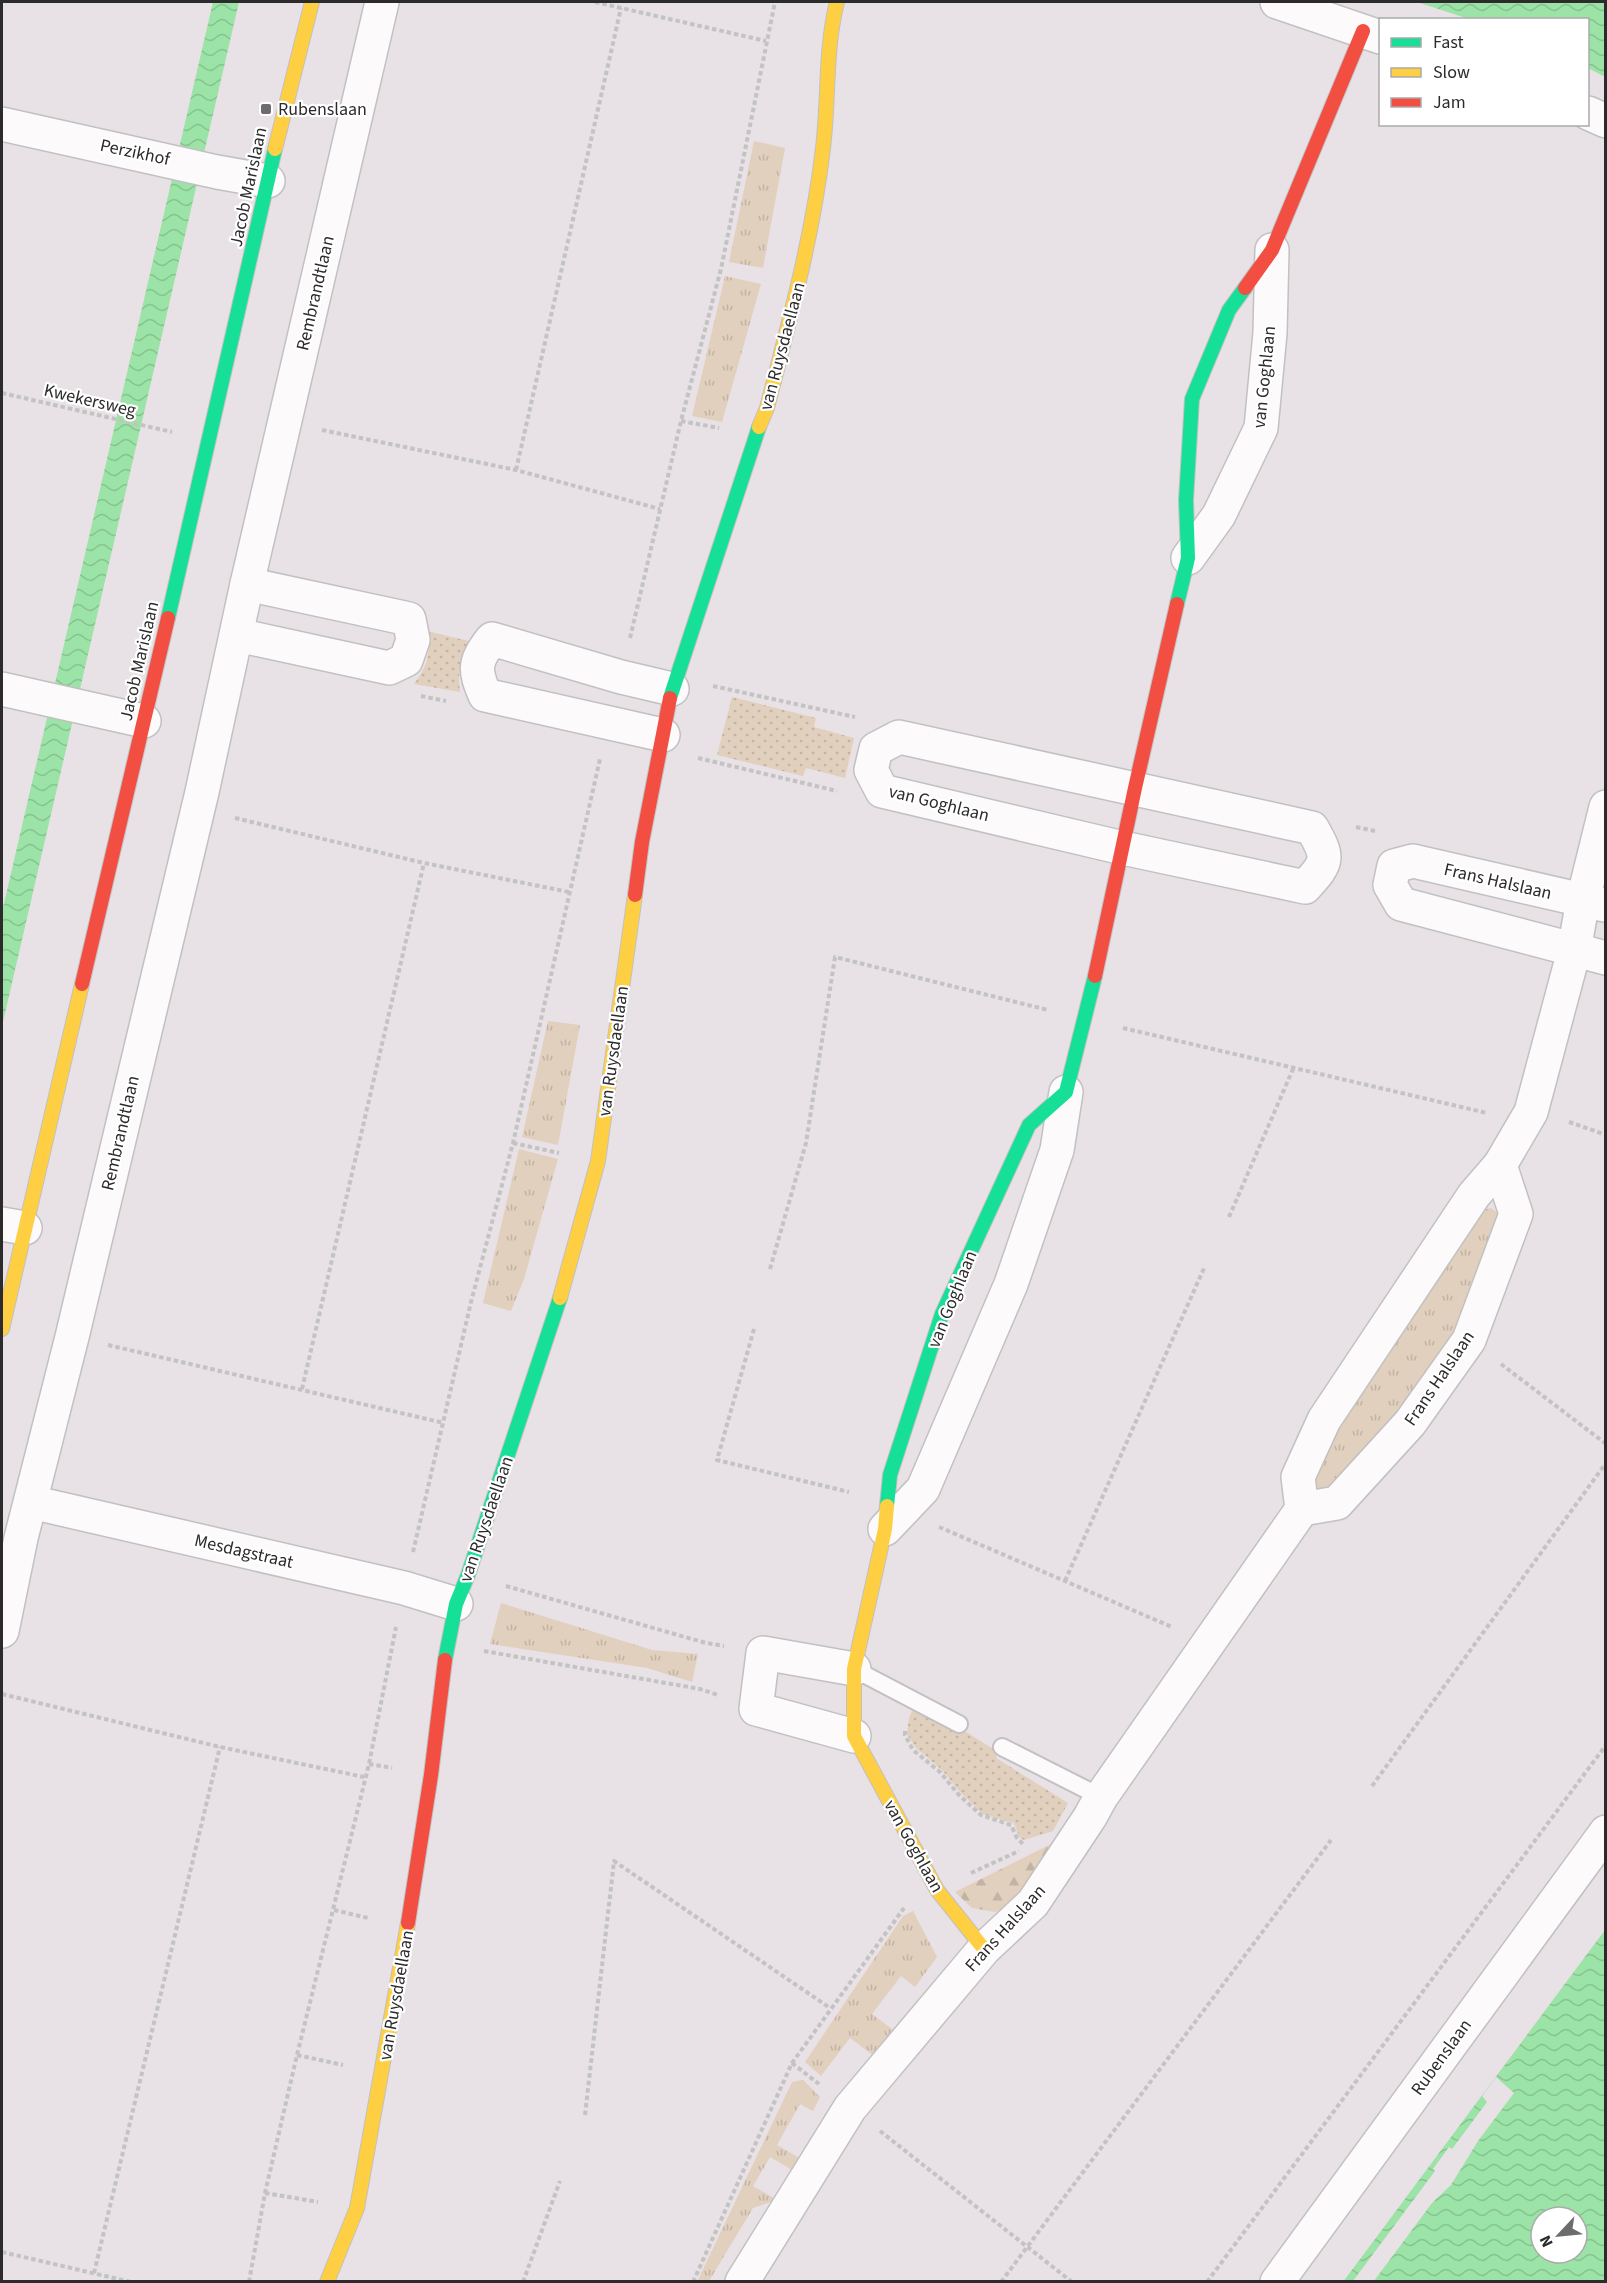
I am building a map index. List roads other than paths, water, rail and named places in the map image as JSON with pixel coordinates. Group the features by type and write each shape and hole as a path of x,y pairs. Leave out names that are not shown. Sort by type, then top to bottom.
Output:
{"street":[{"name":"Jacob Marislaan","path":"2,1329 13,1226 144,721 282,116 312,2"},
{"name":"Rembrandtlaan","path":"2,1631 196,809 202,792 247,584 382,2"},
{"name":"van Ruysdaellaan","path":"327,2282 357,2208 383,2073 431,1775 447,1644 462,1590 553,1323 598,1161 642,842 673,684 767,408 799,285 823,148 831,25 837,2"},
{"path":"1277,2 1372,34"},
{"name":"van Goghlaan","path":"892,1514 923,1489 1011,1284 1057,1150 1066,1092 1089,1006 1135,788 1188,558 1186,500 1192,399 1228,310 1272,250 1372,34"},
{"path":"1589,114 1605,121"},
{"name":"Perzikhof","path":"2,124 163,158 217,172 268,181"},
{"name":"van Goghlaan","path":"1188,558 1219,514 1262,428 1270,333 1272,250"},
{"path":"237,635 389,668 406,660 413,640 409,619 247,584"},
{"path":"661,747 608,723 485,695 476,674 482,651 492,639 621,677 673,684"},
{"path":"2,689 144,721"},
{"name":"van Goghlaan","path":"899,737 1135,788 1312,828 1324,850 1321,869 1305,886 1123,848 882,791 871,770 876,749 899,737"},
{"path":"1302,1509 1298,1477 1324,1420 1474,1195 1500,1165 1531,1112 1590,954 1605,807"},
{"name":"Frans Halslaan","path":"1590,954 1401,904 1390,885 1394,866 1413,861 1594,903"},
{"name":"van Goghlaan","path":"984,1949 937,1890 854,1736 854,1669 892,1514 890,1475 942,1314 1029,1125 1066,1092"},
{"name":"Frans Halslaan","path":"742,2282 849,2108 984,1949 1033,1903 1101,1797 1302,1509 1337,1503 1410,1423 1469,1340 1516,1214 1500,1165"},
{"name":"Mesdagstraat","path":"31,1502 404,1588 462,1590"},
{"path":"854,1669 763,1653 756,1709 854,1736"},
{"name":"Rubenslaan","path":"1276,2282 1605,1832"}],"lane":[{"path":"854,1669 960,1725"},
{"path":"1002,1747 1101,1797"}],"water":[{"path":"213,2 239,2 2,1026 2,912"},
{"path":"1417,2 1605,2 1605,77 1589,69 1589,18 1466,18"},
{"path":"1605,1930 1605,2281 1343,2282"}],"place":[{"name":"Rubenslaan","path":"266,109"}]}
